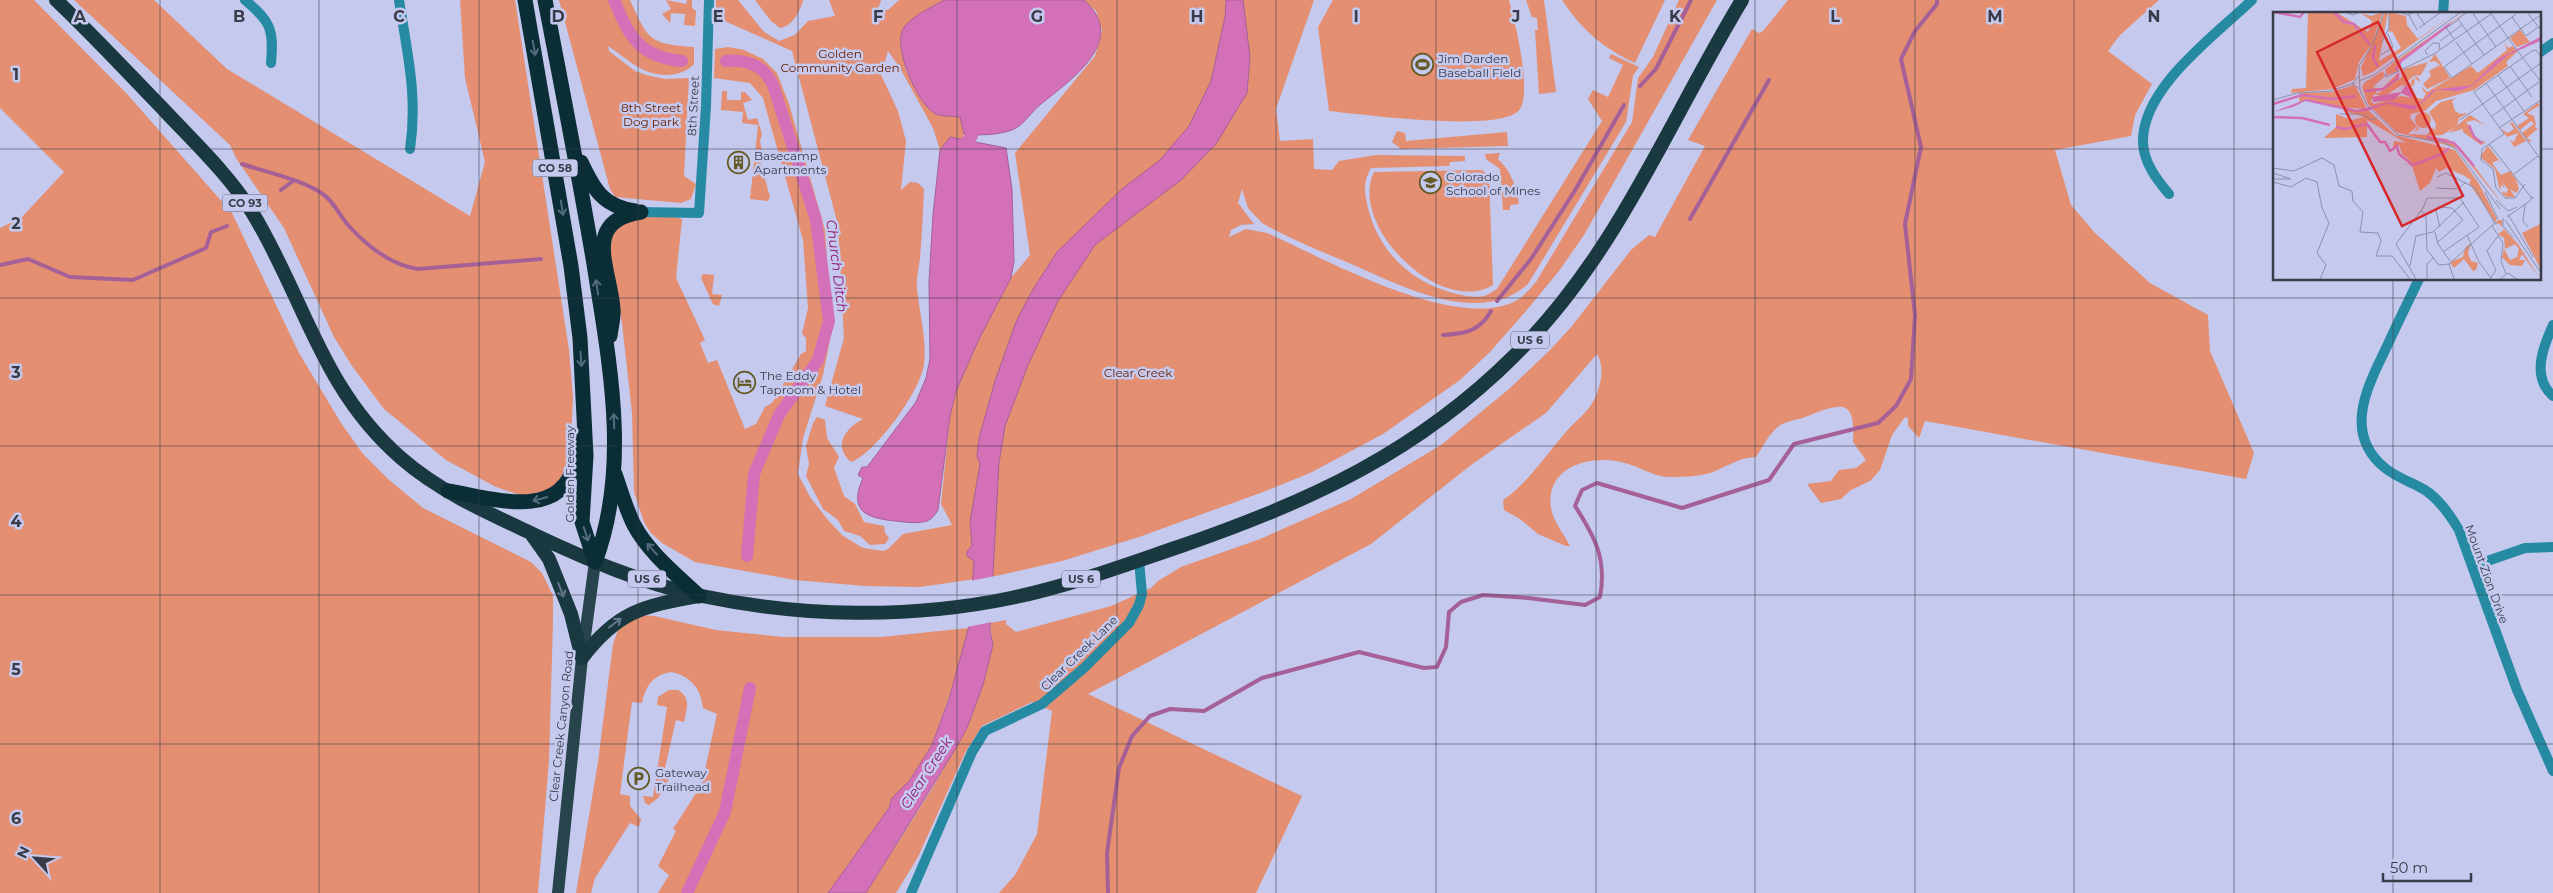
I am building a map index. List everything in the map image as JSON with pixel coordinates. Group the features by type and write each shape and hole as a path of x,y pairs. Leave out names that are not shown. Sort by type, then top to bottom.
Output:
{"highway":[{"name":"CO 93","path":"56,0 182,128 251,210 320,354 345,394 369,425 395,452 448,491 595,562"},
{"name":"Golden Freeway","path":"525,0 571,266 583,381 586,456 582,522 595,562"},
{"name":"CO 58","path":"545,0 572,139 608,353 614,411 614,470 606,531 595,562"},
{"name":"US 6","path":"595,562 700,596 770,607 807,610 926,610 973,605 1023,595 1139,560 1262,517 1351,477 1426,430 1494,375 1544,325 1606,244 1632,202 1742,0"},
{"path":"572,139 587,174 603,199 614,206 641,212"},
{"path":"608,353 613,310 604,252 604,238 609,227 616,219 641,212"},
{"path":"448,491 522,503 546,498 564,487 574,466 583,381"},
{"path":"614,470 628,511 639,533 667,565 700,596"},
{"path":"530,532 549,559 571,614 582,658"},
{"path":"582,658 604,632 628,614 655,604 700,596"}],"main road":[{"name":"Clear Creek Canyon Road","path":"558,893 582,658 595,562"}],"street":[{"path":"245,0 265,17 271,27 273,41 271,63"},
{"path":"399,0 414,98 414,120 410,149"},
{"name":"8th Street","path":"641,212 699,213 706,106 709,0"},
{"path":"2169,194 2150,168 2143,144 2145,122 2155,99 2180,69 2252,0"},
{"path":"2540,51 2553,43"},
{"name":"Mount Zion Drive","path":"2419,280 2368,385 2361,409 2367,443 2384,468 2425,490 2448,512 2459,530 2517,690 2553,771"},
{"path":"2553,325 2542,352 2540,368 2544,383 2553,396"},
{"path":"2473,566 2525,548 2553,547"},
{"name":"Clear Creek Lane","path":"911,893 972,752 985,732 1042,704 1084,668 1128,623 1139,605 1142,594 1143,581 1139,560"}],"green space":[{"path":"0,0 34,0 127,94 232,213 299,353 341,423 363,454 388,479 423,508 531,562 542,573 553,596 553,621 549,761 538,893 0,893 0,228 21,218 64,172 0,108"},
{"path":"74,0 154,0 227,69 470,216 485,162 465,78 460,0 515,0 569,350 573,398 570,458 556,488 523,496 496,487 446,460 384,409 352,366 334,337 284,228 236,158 230,145"},
{"name":"8th Street Dog park","path":"559,0 630,0 641,24 652,37 668,44 694,47 694,64 682,72 667,75 644,70 608,46 609,51 635,71 665,79 689,78 684,176 696,184 691,199 681,203 615,197 610,189"},
{"path":"666,0 686,4 687,0 692,0 692,8 696,11 695,26 684,25 685,14 671,13 670,23 662,14 671,9"},
{"name":"Golden Community Garden","path":"716,0 738,0 764,32 779,41 795,35 808,21 835,16 829,0 881,0 878,9 888,10 899,0 944,0 915,17 905,68 918,94 935,113 961,117 964,134 961,140 950,137 940,150 933,128 900,68 888,51 881,75 898,111 906,141 901,190 910,182 918,183 924,189 917,284 924,335 924,364 915,389 896,419 873,447 851,462 845,456 842,443 851,427 863,419 825,406 844,338 838,225 792,51 718,18 716,15"},
{"path":"755,0 803,1 792,21 785,27 780,28 771,21"},
{"path":"1084,0 1314,0 1276,109 1280,141 1313,139 1314,169 1332,170 1339,161 1376,155 1465,156 1465,161 1450,162 1449,166 1371,168 1365,183 1365,192 1373,224 1380,239 1400,264 1426,283 1457,294 1478,297 1489,294 1497,289 1602,121 1588,99 1593,90 1608,97 1623,65 1609,58 1611,54 1639,67 1633,76 1626,122 1528,284 1509,297 1487,302 1463,302 1439,298 1391,282 1305,245 1262,223 1248,208 1242,189 1238,203 1254,224 1241,225 1231,230 1229,237 1246,229 1267,233 1386,287 1453,306 1483,309 1509,304 1517,300 1536,282 1632,122 1638,78 1653,57 1679,0 1717,0 1584,235 1559,271 1526,311 1490,352 1460,380 1383,434 1310,473 1139,537 1062,561 996,576 920,587 865,586 795,580 695,562 662,543 650,532 644,522 634,492 632,413 622,323 609,253 614,227 647,217 665,216 682,219 676,278 705,340 700,343 708,363 717,360 745,429 756,424 765,407 772,403 801,354 806,351 806,338 802,334 808,308 803,240 763,98 750,83 714,78 715,49 728,47 744,50 763,59 777,73 789,104 825,230 832,330 823,375 803,438 798,474 810,497 843,536 863,548 883,551 888,549 903,534 952,525 941,504 950,416 956,391 979,339 1011,278 1030,255 1015,153 1095,56 1102,31 1096,11"},
{"name":"Jim Darden Baseball Field","path":"1333,0 1509,0 1523,72 1523,100 1520,109 1508,116 1488,120 1461,121 1399,118 1329,111 1318,27"},
{"path":"1526,0 1544,0 1556,92 1539,94 1535,30 1538,30 1537,18 1532,17"},
{"path":"1562,0 1665,0 1635,63 1613,51 1594,37 1577,20"},
{"path":"1788,0 2159,0 2120,35 2108,51 2152,84 2135,115 2131,136 2055,150 2071,205 2095,233 2150,283 2208,315 2210,351 2254,453 2246,479 1925,421 1919,438 1908,426 1908,418 1905,417 1892,435 1880,470 1870,481 1851,490 1841,499 1821,503 1807,484 1831,481 1839,470 1856,468 1866,460 1853,442 1852,418 1849,411 1838,407 1782,424 1772,432 1756,457 1738,461 1705,474 1668,477 1650,473 1627,463 1609,460 1596,460 1572,467 1562,474 1555,483 1551,494 1552,513 1570,546 1566,546 1538,534 1520,519 1504,510 1503,500 1528,478 1592,403 1597,393 1601,376 1601,365 1597,354 1546,413 1471,465 1371,544 1088,694 1302,796 1256,893 999,893 1015,875 1037,834 1052,711 1032,702 982,726 965,753 918,857 896,893 866,893 933,787 967,728 983,685 993,645 990,623 1006,620 1006,624 1016,632 1111,606 1151,588 1158,581 1181,567 1260,539 1351,499 1441,445 1509,389 1550,350 1572,326 1631,250 1649,235 1655,237 1705,146 1688,140 1752,29 1759,33 1763,31"},
{"path":"722,91 727,91 727,100 741,100 741,92 745,92 752,100 743,103 748,120 757,118 762,134 760,141 762,152 758,154 770,197 768,201 750,199 758,125 742,123 743,112 721,110"},
{"path":"1397,131 1405,133 1406,141 1507,132 1508,146 1401,149 1392,142"},
{"path":"1500,153 1498,159 1510,174 1518,198 1519,204 1510,205 1510,210 1503,210 1500,169 1486,159 1485,154"},
{"path":"1482,170 1489,176 1493,285 1472,292 1448,288 1425,277 1404,260 1386,239 1374,217 1369,193 1374,172"},
{"path":"703,274 714,275 712,294 722,295 719,306 713,304 701,278"},
{"path":"817,417 825,420 827,438 839,457 834,468 844,496 855,504 864,522 884,526 885,533 889,538 885,544 870,545 860,536 844,531 838,520 823,509 806,476 809,464 806,446 813,423"},
{"path":"639,615 654,616 716,630 783,637 881,637 969,628 956,677 932,745 910,780 892,798 889,808 828,893 658,893 669,875 658,866 676,831 673,829 702,784 717,714 703,708 700,695 694,684 684,677 671,672 655,678 651,682 642,703 632,702 620,794 630,796 630,806 641,819 639,827 630,823 595,878 591,893 576,893 598,762 613,644 618,630"},
{"path":"669,690 678,690 685,696 686,712 684,722 676,720 664,772 672,774 658,798 649,805 645,803 643,796 653,797 667,707 657,705 658,697"}],"water":[{"path":"944,0 1084,0 1096,15 1101,30 1098,44 1091,58 1080,71 1019,126 998,134 964,134 960,117 943,116 934,113 927,107 908,74 901,49 903,29 907,24 916,16"},
{"name":"Clear Creek","path":"1226,0 1243,0 1250,57 1247,93 1216,144 1181,180 1095,245 1058,301 1028,365 1005,426 999,463 990,630 993,645 983,685 967,728 866,893 828,893 889,808 892,798 910,780 932,745 949,699 969,626 974,561 967,556 967,552 972,545 970,522 980,464 977,456 979,438 995,381 1016,322 1032,291 1057,252 1122,189 1160,160 1189,126 1211,81 1225,17"},
{"path":"950,137 1006,148 1012,189 1014,261 1011,278 979,339 956,391 950,416 938,510 932,518 923,522 885,520 868,515 862,511 858,498 863,478 858,475 862,467 867,467 916,402 926,378 930,359 929,282 933,215 940,150"}],"pier":[{"path":"995,576 992,622 967,627 970,581"}],"waterway":[{"name":"Church Ditch","path":"614,0 625,24 637,42 655,55 682,61"},
{"path":"1640,86 1656,69 1691,0"},
{"path":"1108,893 1107,853 1119,768 1132,736 1150,716 1170,709 1204,711 1262,678 1359,652 1424,668 1437,667 1446,647 1449,612 1461,602 1483,595 1585,605 1600,597 1602,571 1598,549 1594,538 1575,506 1582,490 1597,483 1682,508 1769,480 1794,444 1878,423 1896,406 1911,379 1915,315 1905,224 1921,147 1901,59 1915,31 1937,4 1937,0"},
{"name":"Church Ditch","path":"726,61 741,61 754,65 764,72 773,85 816,220 829,321 818,360 779,415 754,474 747,556"},
{"path":"1690,219 1769,80"},
{"path":"1497,301 1531,259 1574,192 1624,105"},
{"path":"967,141 972,136"},
{"path":"242,164 296,181 316,190 328,198 348,225 371,247 389,259 408,267 418,269 541,259"},
{"path":"281,190 293,181"},
{"path":"0,265 28,259 70,277 133,280 206,248 211,232 227,226"},
{"path":"1443,335 1458,334 1471,330 1482,323 1491,311"},
{"name":"Church Ditch","path":"687,893 725,812 750,688"}],"place":[{"name":"Jim Darden Baseball Field","path":"1422,65"},
{"name":"Basecamp Apartments","path":"738,162"},
{"name":"Colorado School of Mines","path":"1430,183"},
{"name":"The Eddy Taproom & Hotel","path":"744,382"},
{"name":"Gateway Trailhead","path":"639,779"}]}
